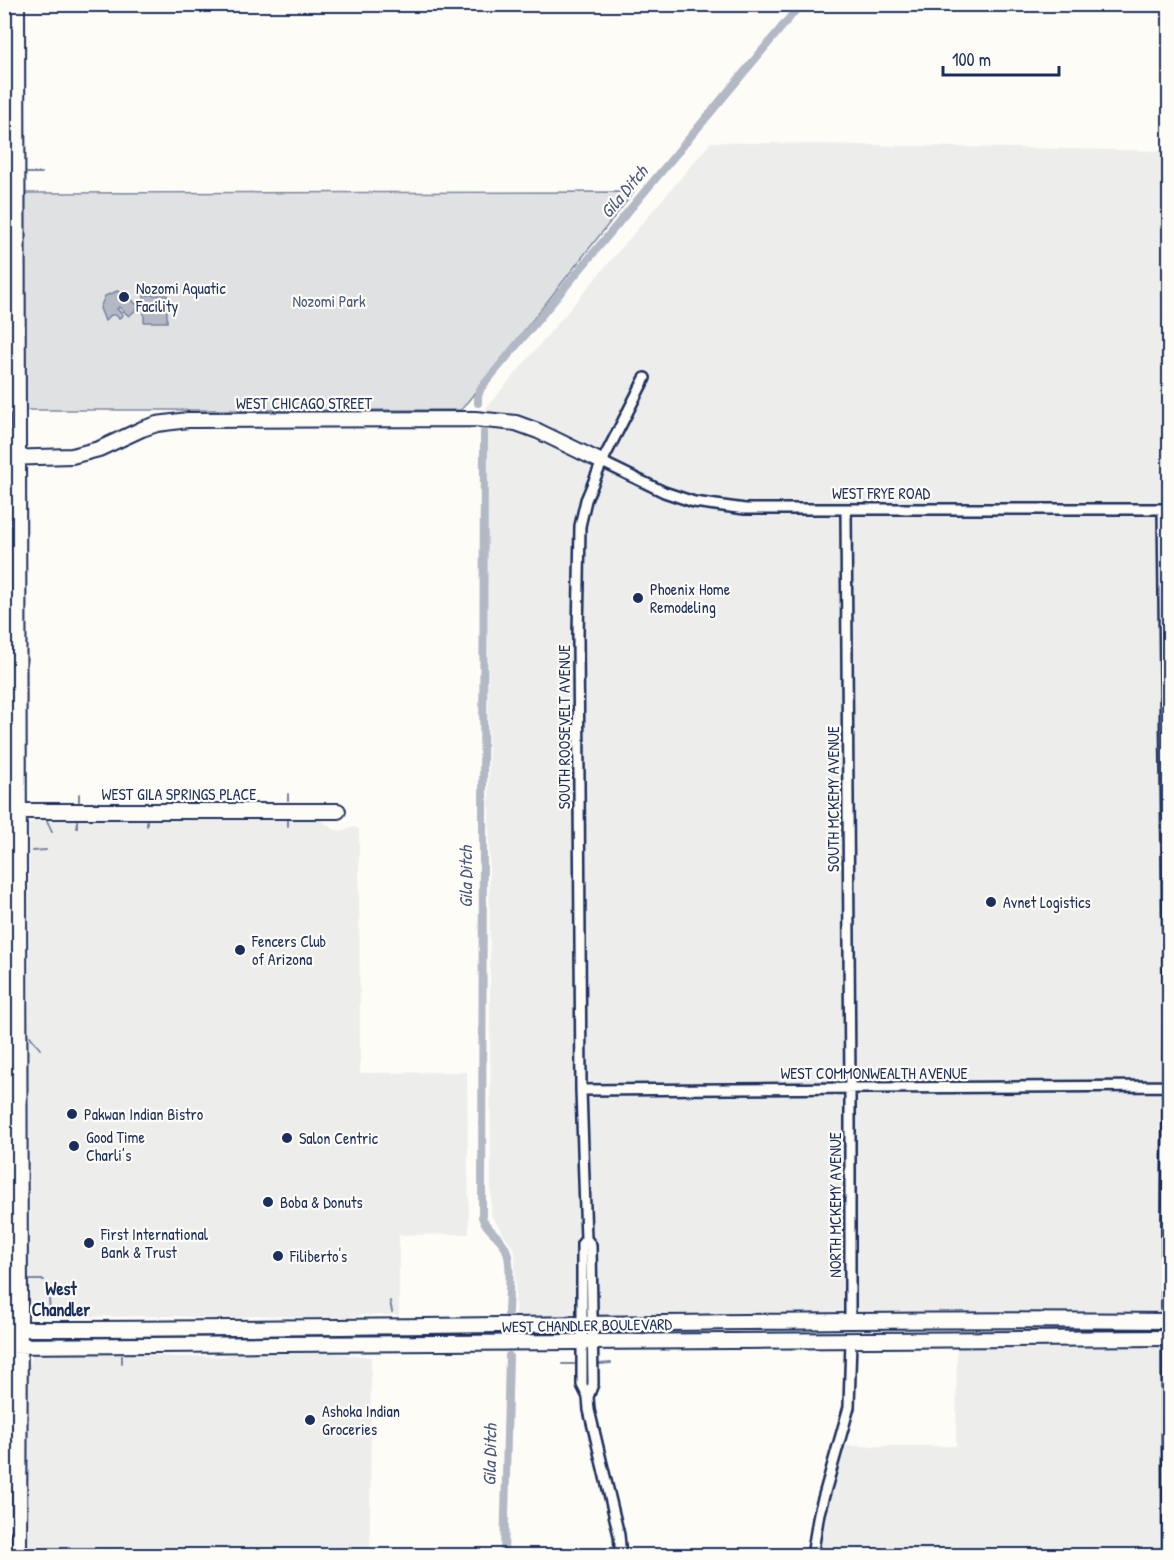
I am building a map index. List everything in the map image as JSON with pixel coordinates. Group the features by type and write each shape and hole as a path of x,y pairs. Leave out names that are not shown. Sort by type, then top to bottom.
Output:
{"main road":[{"path":"4,373 17,4"},
{"path":"4,192 9,201 11,458 10,1087 7,1202 11,1329"},
{"path":"4,404 4,410"},
{"name":"WEST CHICAGO STREET","path":"11,458 72,456 99,449 150,426 188,420 475,418 516,423 538,431 602,462"},
{"path":"4,598 10,811"},
{"name":"WEST GILA SPRINGS PLACE","path":"10,811 338,811"},
{"path":"4,1528 10,1346 20,1177 10,1087"},
{"path":"7,1202 12,1186 20,1177"},
{"name":"WEST CHANDLER BOULEVARD","path":"11,1329 850,1321 1168,1321"},
{"name":"WEST CHANDLER BOULEVARD","path":"10,1346 1168,1338"},
{"path":"10,1346 19,1556"}],"street":[{"name":"SOUTH ROOSEVELT AVENUE","path":"621,1556 619,1535 589,1410 588,1397 582,1385 587,1341 591,1245 586,1239 582,1090 578,644 580,526 586,500 602,462 645,378"},
{"name":"WEST FRYE ROAD","path":"602,462 664,492 694,502 745,509 1166,509"},
{"path":"1166,509 1169,1018 1167,1086 1168,1556"},
{"name":"SOUTH MCKEMY AVENUE","path":"846,510 850,1088"},
{"name":"WEST COMMONWEALTH AVENUE","path":"582,1090 1167,1086"},
{"name":"NORTH MCKEMY AVENUE","path":"850,1088 850,1321"},
{"path":"812,1556 819,1513 849,1407 851,1340"}],"shaded area":[{"path":"711,142 1169,151 1169,1555 812,1555 839,1446 956,1446 957,1338 516,1342 515,1251 491,1215 487,407"},
{"path":"117,291 128,296 139,307 129,316 119,307 117,309 123,315 119,318 111,315 105,321 100,308 105,296"},
{"path":"144,295 167,295 167,322 144,322"},
{"path":"37,819 320,819 333,829 341,831 353,827 359,829 360,1073 467,1072 469,1234 399,1235 399,1315 361,1315 342,1319 254,1315 233,1320 175,1316 38,1317 29,1315 26,1309 30,1220 29,1095 25,1048 29,1013 29,824"},
{"path":"254,1351 307,1351 371,1357 370,1555 23,1556 27,1510 29,1364 33,1355 36,1353 124,1352 177,1357 222,1356"}],"green space":[{"name":"Nozomi Park","path":"634,192 461,410 26,410 23,193"}],"waterway":[{"name":"Gila Ditch","path":"478,403 481,388 801,4"},
{"path":"27,173 42,173"},
{"name":"Gila Ditch","path":"484,432 482,1217 507,1253 509,1261 508,1313"},
{"path":"79,794 79,801"},
{"path":"288,794 288,800"},
{"path":"288,820 288,826"},
{"path":"47,821 52,832"},
{"path":"77,821 77,828"},
{"path":"147,821 147,826"},
{"path":"32,851 46,850"},
{"path":"30,1036 40,1049"},
{"path":"29,1280 44,1280"},
{"path":"49,1298 50,1314"},
{"path":"390,1301 392,1312"},
{"path":"122,1356 122,1363"},
{"name":"Gila Ditch","path":"504,1556 509,1356"},
{"path":"600,1364 611,1363"},
{"path":"562,1364 574,1364"}],"place":[{"name":"Nozomi Aquatic Facility","path":"124,297"},
{"name":"Phoenix Home Remodeling","path":"638,598"},
{"name":"Avnet Logistics","path":"991,902"},
{"name":"Fencers Club of Arizona","path":"240,950"},
{"name":"Pakwan Indian Bistro","path":"72,1114"},
{"name":"Salon Centric","path":"287,1138"},
{"name":"Good Time Charli’s","path":"74,1146"},
{"name":"Boba & Donuts","path":"268,1202"},
{"name":"First International Bank & Trust","path":"89,1243"},
{"name":"Filiberto's","path":"278,1256"},
{"name":"Ashoka Indian Groceries","path":"310,1420"}],"district":[{"name":"West Chandler","path":"61,1299"}]}
